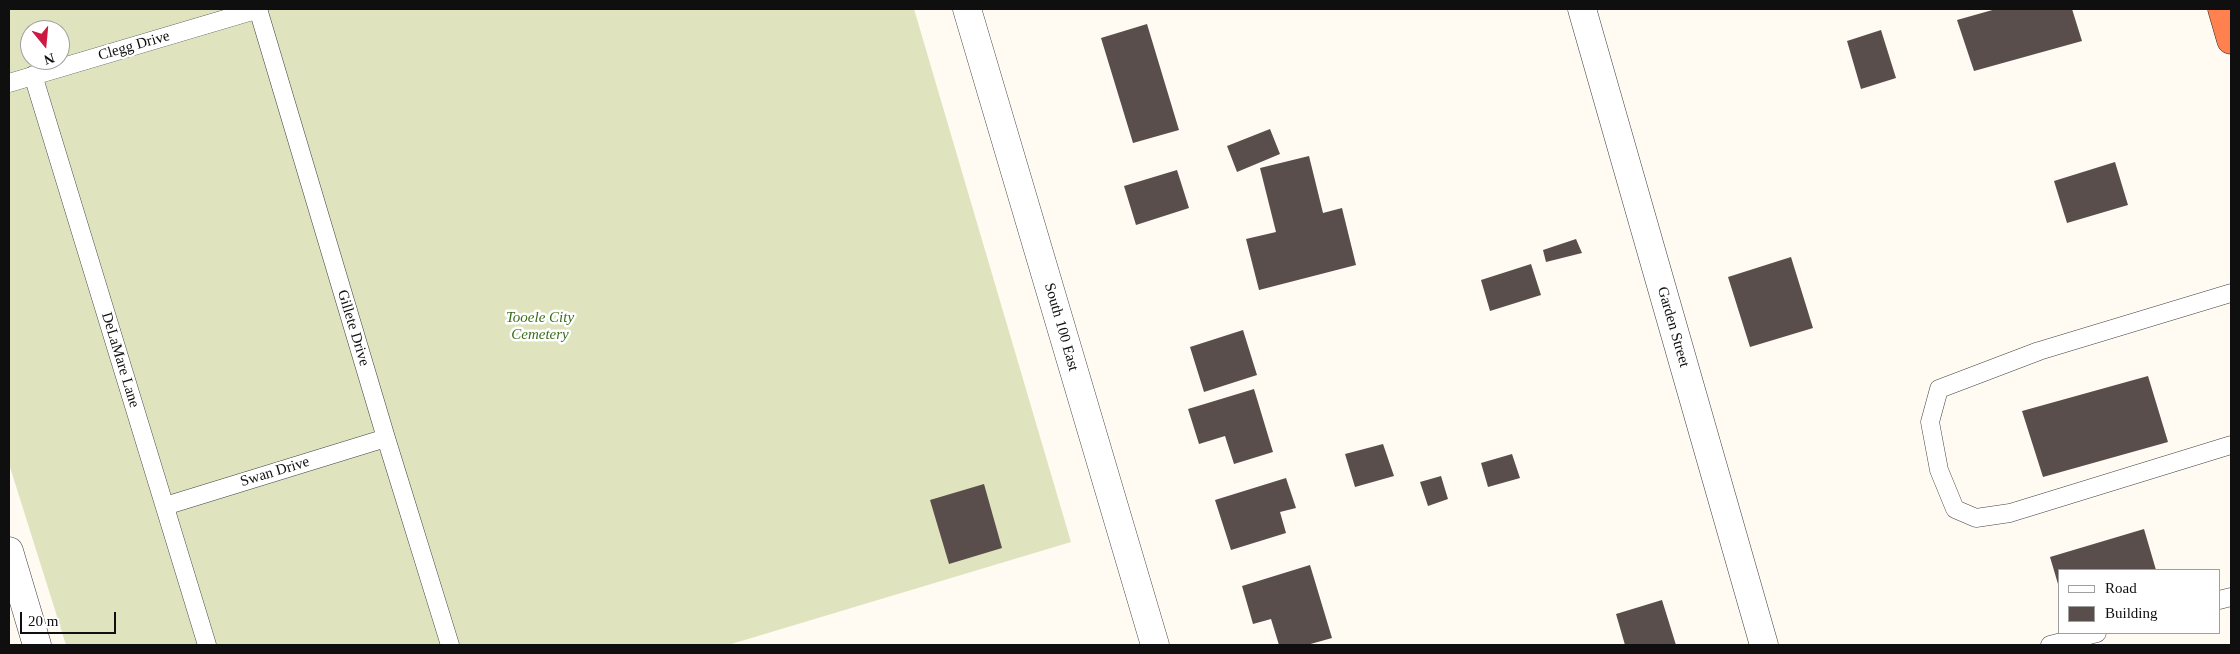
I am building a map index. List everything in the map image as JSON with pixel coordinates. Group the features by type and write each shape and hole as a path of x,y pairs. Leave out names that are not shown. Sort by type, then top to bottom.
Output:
{"highway":[{"path":"2222,9 2231,40"}],"street":[{"name":"South 100 East","path":"967,9 1155,645"},
{"name":"Garden Street","path":"1582,9 1764,645"},
{"path":"9,553 37,645"}],"lane":[{"name":"Clegg Drive","path":"9,82 259,9"},
{"name":"Gillete Drive","path":"259,9 386,438 450,645"},
{"name":"DeLaMare Lane","path":"34,75 207,645"},
{"path":"2231,293 2039,351 1939,389 1930,422 1940,470 1955,509 1976,518 2010,513 2231,445"},
{"name":"Swan Drive","path":"165,506 386,438"},
{"path":"2050,645 2093,634"}],"green space":[{"name":"Tooele City Cemetery","path":"9,9 914,9 1071,542 728,645 66,645 9,464"}],"building":[{"path":"1996,9 2072,9 2082,41 1974,71 1957,20"},
{"path":"1147,24 1179,130 1133,143 1101,38"},
{"path":"1881,30 1896,78 1861,89 1847,41"},
{"path":"1270,129 1280,154 1237,172 1227,146"},
{"path":"1309,156 1323,213 1342,208 1356,265 1259,290 1246,239 1276,232 1260,168"},
{"path":"2115,162 2128,205 2067,223 2054,181"},
{"path":"1177,170 1189,208 1136,225 1124,186"},
{"path":"1576,239 1582,253 1546,262 1543,250"},
{"path":"1791,257 1813,328 1750,347 1728,277"},
{"path":"1531,264 1541,295 1490,311 1481,280"},
{"path":"1243,330 1257,375 1204,392 1190,347"},
{"path":"2148,376 2168,442 2043,477 2022,411"},
{"path":"1254,389 1273,452 1234,464 1225,436 1199,444 1188,409"},
{"path":"1383,444 1394,476 1355,487 1345,454"},
{"path":"1512,454 1520,478 1488,487 1481,463"},
{"path":"1441,476 1448,499 1428,506 1420,482"},
{"path":"1286,478 1296,508 1280,512 1286,533 1231,550 1215,500"},
{"path":"984,484 1002,548 949,564 930,500"},
{"path":"2144,529 2156,569 2058,569 2058,584 2050,557"},
{"path":"1310,565 1332,638 1307,645 1279,645 1271,619 1253,624 1242,586"},
{"path":"1662,600 1676,645 1625,645 1616,614"}]}
